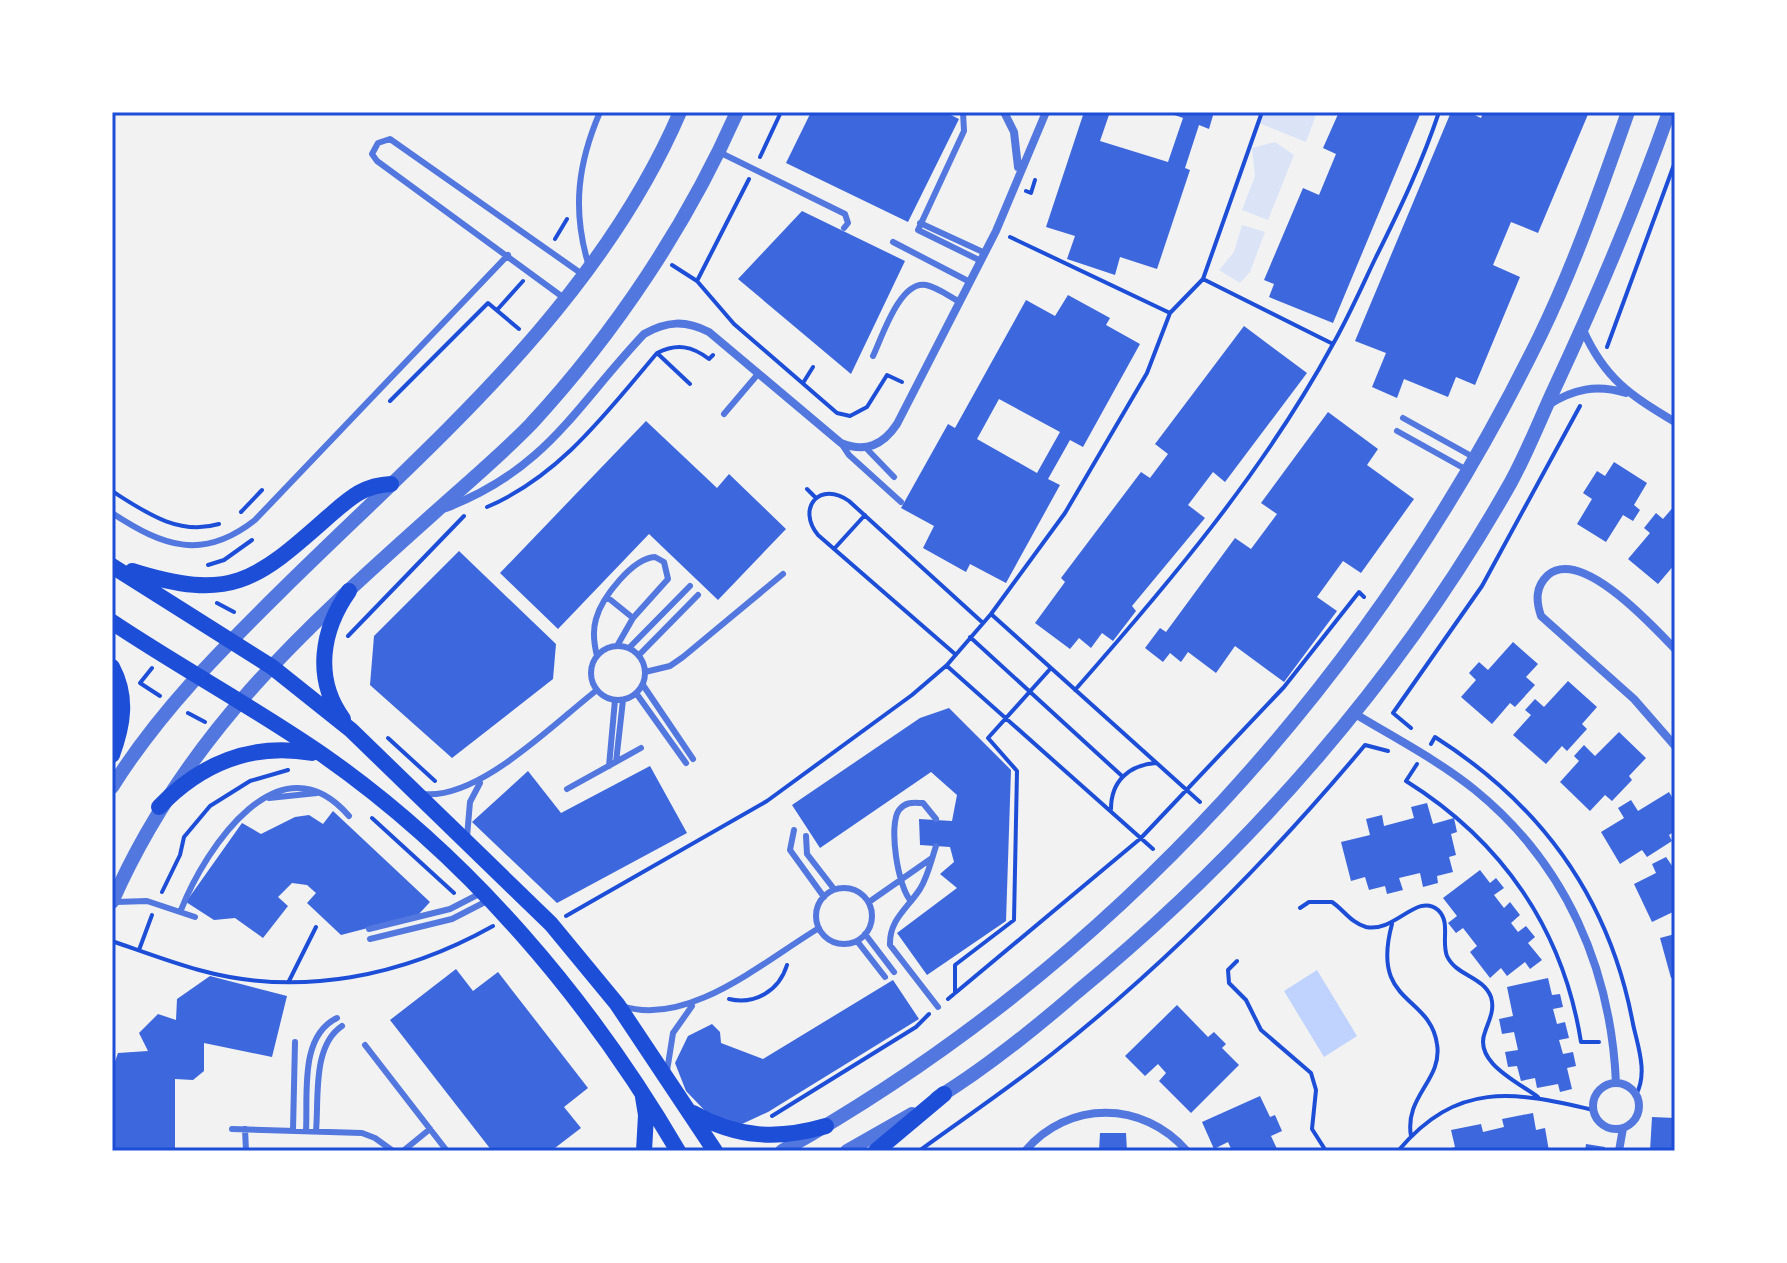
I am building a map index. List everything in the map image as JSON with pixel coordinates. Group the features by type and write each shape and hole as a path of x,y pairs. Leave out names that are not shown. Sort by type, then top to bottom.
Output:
{"main road":[{"path":"112,565 180,585 208,587 234,583 281,559 359,491 391,484"},
{"path":"112,565 272,667 351,730 551,924 617,1004 715,1151"},
{"path":"349,591 335,611 326,634 323,657 326,685 335,709 351,730"},
{"path":"112,622 322,755 405,820 505,919 595,1021 641,1088 678,1151"},
{"path":"112,667 123,704 119,736 112,755"},
{"path":"159,807 196,774 243,754 269,750 322,755"},
{"path":"641,1088 646,1115 644,1151"},
{"path":"876,1151 944,1094"},
{"path":"690,1111 715,1125 742,1134 770,1137 799,1134 826,1126"}],"street":[{"path":"112,787 137,748 231,640 533,341 567,300 632,205 680,112"},
{"path":"112,902 159,807 195,753 238,703 349,591 539,415 603,337 659,256 719,152 737,112"},
{"path":"1004,112 1018,149 1014,188"},
{"path":"434,513 470,499 538,454 568,426 644,334 659,325 676,322 694,324 724,344 841,443 866,448 890,435 996,231 1046,112"},
{"path":"847,1151 944,1094 1045,1019 1121,956 1203,880 1280,798 1413,636 1512,480 1583,329 1669,112"},
{"path":"782,1151 899,1081 993,1013 1104,921 1212,813 1300,714 1380,609 1472,464 1541,333 1589,220 1623,115"},
{"path":"1583,329 1601,364 1626,393 1675,422"},
{"path":"1546,406 1567,393 1590,387 1626,393"},
{"path":"1675,649 1636,612 1582,570 1568,567 1555,570 1544,578 1538,590 1537,603 1541,616 1634,699 1675,746"},
{"path":"1352,712 1475,789 1523,836 1579,920 1602,983 1614,1049 1616,1083"},
{"path":"1619,1151 1623,1128 1638,1111 1636,1095 1624,1084 1608,1084 1596,1094 1593,1110 1607,1127 1623,1128"},
{"path":"1025,1151 1050,1128 1068,1119 1107,1112 1145,1119 1163,1128 1187,1151"}],"lane":[{"path":"587,272 577,200 585,145 600,112"},
{"path":"963,112 964,131 920,223 983,257"},
{"path":"567,300 377,161 372,154 378,143 390,139 587,272"},
{"path":"719,152 845,214 848,223 844,228"},
{"path":"893,242 970,282"},
{"path":"112,513 177,546 206,547 232,538 255,520 508,255"},
{"path":"873,356 901,298 912,287 926,285 960,302"},
{"path":"724,414 758,374"},
{"path":"1403,418 1472,464"},
{"path":"1397,431 1472,464"},
{"path":"841,443 849,455 901,502"},
{"path":"866,448 894,477"},
{"path":"597,656 617,646 633,618 668,579 664,562 646,557 607,597 594,632 597,656 592,680 597,690 619,700 636,693 643,685 645,672 639,655 629,648 617,646"},
{"path":"645,672 670,666 683,657 783,574"},
{"path":"629,648 690,586"},
{"path":"639,655 698,595"},
{"path":"607,597 633,618"},
{"path":"636,693 689,761 643,685"},
{"path":"415,792 448,793 485,777 597,690"},
{"path":"613,764 619,700"},
{"path":"567,789 641,748"},
{"path":"468,844 466,815 485,777"},
{"path":"181,910 192,883 224,835 286,786 298,785 335,801 349,816"},
{"path":"268,798 317,793"},
{"path":"911,901 899,881 895,822 899,810 910,802 923,803 936,819"},
{"path":"794,830 790,850 824,897"},
{"path":"806,836 807,854 834,889"},
{"path":"936,846 921,888 892,926 890,945 938,1007"},
{"path":"869,902 932,858"},
{"path":"850,888 869,902 872,919 865,934 857,941 840,943 819,928 817,911 824,897 834,889 850,888"},
{"path":"369,929 484,897"},
{"path":"370,939 473,911 484,897"},
{"path":"112,902 156,903 195,917"},
{"path":"617,1004 651,1012 669,1011 712,992 819,928"},
{"path":"865,934 894,972"},
{"path":"857,941 885,977"},
{"path":"668,1077 668,1047 673,1033 689,1008 701,998"},
{"path":"306,1131 311,1047 321,1028 337,1018"},
{"path":"316,1131 322,1053 329,1037 342,1026"},
{"path":"293,1130 295,1042"},
{"path":"365,1045 447,1151"},
{"path":"232,1129 362,1133 393,1151"},
{"path":"245,1129 246,1151"},
{"path":"403,1151 430,1129"}],"path":[{"path":"697,281 781,112"},
{"path":"551,924 767,801 912,695 947,665 991,614 1065,513 1147,373 1170,313 1203,279 1262,112"},
{"path":"1075,690 1147,609 1216,522 1280,430 1333,344 1421,165 1439,112"},
{"path":"549,249 577,200"},
{"path":"996,231 1170,313"},
{"path":"659,256 697,281 734,324 837,413 850,416 867,407 887,375 903,383 893,400 906,407"},
{"path":"497,310 531,273"},
{"path":"1203,279 1333,344"},
{"path":"387,404 488,303 533,341"},
{"path":"442,325 455,336"},
{"path":"484,509 529,485 570,452 657,353 669,347 689,347 709,359 724,344"},
{"path":"657,353 690,384"},
{"path":"790,402 813,367"},
{"path":"231,518 271,480"},
{"path":"807,489 816,498"},
{"path":"112,491 178,526 205,528 223,523"},
{"path":"955,654 809,524 809,510 816,498 827,493 839,494 983,623"},
{"path":"345,648 345,638 466,514 475,511"},
{"path":"834,549 865,515"},
{"path":"207,565 232,556 253,539"},
{"path":"742,1134 916,1027 1141,838 1284,687 1359,592 1380,609"},
{"path":"991,614 1212,813"},
{"path":"970,637 1122,776"},
{"path":"947,665 1166,861"},
{"path":"955,993 955,965 1014,920 1017,771 988,738 1051,668"},
{"path":"384,734 448,793"},
{"path":"1600,1057 1599,1042 1581,1042 1567,977 1546,927 1524,890 1475,832 1406,781 1435,737 1471,761 1536,819 1575,870 1606,928 1627,990 1642,1070 1636,1095"},
{"path":"1111,810 1111,798 1122,776 1144,764 1156,763"},
{"path":"139,950 156,903 180,855 184,837 210,806 250,781 294,769"},
{"path":"364,810 464,903"},
{"path":"1300,908 1321,899 1332,902 1364,926 1392,924 1415,907 1424,905 1441,912 1448,958 1461,972 1483,985 1491,998 1492,1013 1482,1042 1486,1056 1538,1097"},
{"path":"473,911 489,928"},
{"path":"112,941 201,970 253,980 289,981 359,977 410,964 460,945 505,919"},
{"path":"1392,924 1387,954 1393,982 1399,995 1433,1029 1438,1052 1432,1076 1412,1107 1411,1136"},
{"path":"289,981 316,927"},
{"path":"712,992 738,1001 765,995 784,974 788,946"},
{"path":"1237,961 1228,970 1229,983 1246,1000 1261,1030 1311,1073 1316,1090 1312,1129 1326,1151"},
{"path":"1398,1151 1411,1136 1442,1112 1479,1097 1519,1094 1593,1110"}],"shaded area":[{"path":"1264,112 1317,112 1306,142 1259,123"},
{"path":"1275,142 1294,155 1268,220 1242,210 1255,176 1252,148"},
{"path":"1242,225 1265,232 1250,272 1240,283 1219,270 1234,252"}],"water":[{"path":"1317,970 1357,1036 1324,1057 1284,991"}],"building":[{"path":"811,112 945,112 959,119 908,222 786,163"},
{"path":"1084,112 1110,112 1100,141 1168,162 1183,118 1166,112 1214,112 1209,129 1199,125 1185,168 1190,170 1157,269 1120,257 1115,275 1067,259 1075,236 1046,227"},
{"path":"1339,112 1421,112 1333,323 1269,297 1274,284 1264,280 1303,188 1319,195 1336,154 1323,148"},
{"path":"1451,112 1468,112 1481,118 1483,112 1589,112 1538,233 1511,222 1493,265 1520,277 1475,385 1456,377 1448,397 1404,379 1397,398 1372,387 1386,353 1355,341"},
{"path":"802,211 905,261 851,374 738,279"},
{"path":"1068,295 1110,318 1106,325 1140,344 1083,447 1070,440 1048,479 1060,485 1006,583 970,564 966,572 923,548 934,526 901,508 948,424 955,428 1026,300 1055,316","holes":["999,399 1060,432 1037,473 977,439"]},
{"path":"1244,326 1307,373 1225,482 1213,472 1188,505 1205,518 1132,606 1136,611 1113,641 1102,633 1091,648 1079,638 1070,649 1035,623 1065,582 1061,578 1141,472 1150,478 1168,454 1155,444"},
{"path":"1328,412 1378,449 1367,465 1414,499 1361,573 1343,561 1317,597 1337,611 1284,682 1235,646 1216,673 1188,652 1181,662 1170,653 1163,662 1145,648 1160,628 1166,632 1235,538 1251,549 1277,514 1261,503"},
{"path":"646,421 717,488 729,474 786,529 718,600 649,534 558,629 500,573"},
{"path":"1614,462 1647,483 1634,505 1640,510 1633,521 1623,515 1606,542 1577,524 1592,499 1583,493 1597,471 1605,476"},
{"path":"1675,505 1675,564 1658,584 1628,559 1650,533 1644,528 1656,513 1663,519"},
{"path":"459,551 556,644 553,679 452,758 370,685 374,636"},
{"path":"1513,642 1538,664 1526,677 1535,685 1515,707 1510,703 1492,724 1461,697 1476,680 1469,673 1479,662 1488,670"},
{"path":"1568,681 1597,707 1582,724 1587,729 1567,751 1562,746 1546,764 1513,735 1531,715 1525,710 1535,699 1544,707"},
{"path":"949,708 1011,770 1006,921 927,975 897,933 957,888 940,874 954,862 950,847 920,845 919,819 952,821 957,795 931,772 820,848 792,805 920,718"},
{"path":"1619,732 1646,758 1629,776 1632,780 1612,801 1605,795 1590,811 1560,782 1579,761 1574,756 1584,745 1595,756"},
{"path":"650,766 687,833 557,903 472,822 528,771 561,813"},
{"path":"1669,792 1675,802 1675,831 1669,835 1672,841 1647,857 1642,850 1620,864 1601,832 1624,818 1618,808 1631,800 1638,811"},
{"path":"1427,803 1433,824 1454,818 1457,832 1451,834 1456,855 1449,857 1453,872 1437,876 1438,883 1423,887 1420,873 1399,878 1403,890 1387,894 1385,886 1369,890 1365,877 1351,881 1341,842 1370,835 1366,819 1382,815 1384,826 1414,818 1411,807"},
{"path":"333,811 430,902 418,915 341,935 307,903 316,893 307,885 292,883 278,897 288,906 263,938 235,918 214,920 186,902 242,823 261,834 295,817 309,815 323,824"},
{"path":"1666,857 1675,870 1675,911 1652,922 1634,884 1656,873 1652,864"},
{"path":"1480,870 1490,883 1496,878 1504,888 1494,895 1504,908 1510,902 1520,915 1511,923 1518,932 1526,926 1535,937 1528,943 1542,960 1530,969 1525,962 1507,976 1501,968 1490,978 1470,952 1477,946 1463,928 1456,933 1448,923 1457,916 1443,898"},
{"path":"1675,934 1675,977 1671,978 1660,938"},
{"path":"456,969 473,991 498,972 588,1088 564,1107 581,1128 551,1151 492,1151 390,1020"},
{"path":"210,976 287,996 272,1057 204,1043 204,1071 193,1080 175,1079 175,1151 112,1151 112,1070 118,1053 148,1051 139,1033 158,1014 176,1020 177,999"},
{"path":"1548,978 1552,995 1560,994 1563,1007 1553,1009 1557,1024 1565,1022 1569,1038 1559,1040 1563,1054 1573,1052 1576,1066 1567,1068 1572,1089 1560,1092 1558,1084 1537,1088 1535,1078 1521,1081 1517,1066 1508,1067 1505,1052 1518,1050 1514,1032 1502,1034 1499,1019 1513,1016 1507,987"},
{"path":"893,980 919,1019 768,1112 742,1124 712,1118 686,1091 675,1063 688,1036 712,1024 720,1032 721,1043 763,1059"},
{"path":"1177,1005 1208,1037 1214,1032 1226,1044 1222,1048 1239,1065 1191,1113 1159,1081 1166,1073 1158,1064 1145,1076 1125,1056"},
{"path":"1260,1096 1270,1117 1275,1115 1282,1131 1271,1136 1278,1151 1232,1151 1228,1142 1214,1149 1202,1122"},
{"path":"1533,1113 1536,1130 1545,1128 1549,1151 1443,1151 1455,1147 1451,1130 1481,1124 1483,1132 1504,1127 1502,1119"},
{"path":"1652,1117 1675,1118 1675,1151 1650,1151"},
{"path":"1100,1133 1126,1133 1127,1151 1099,1151"},
{"path":"1586,1144 1605,1147 1604,1151 1585,1151"}]}
